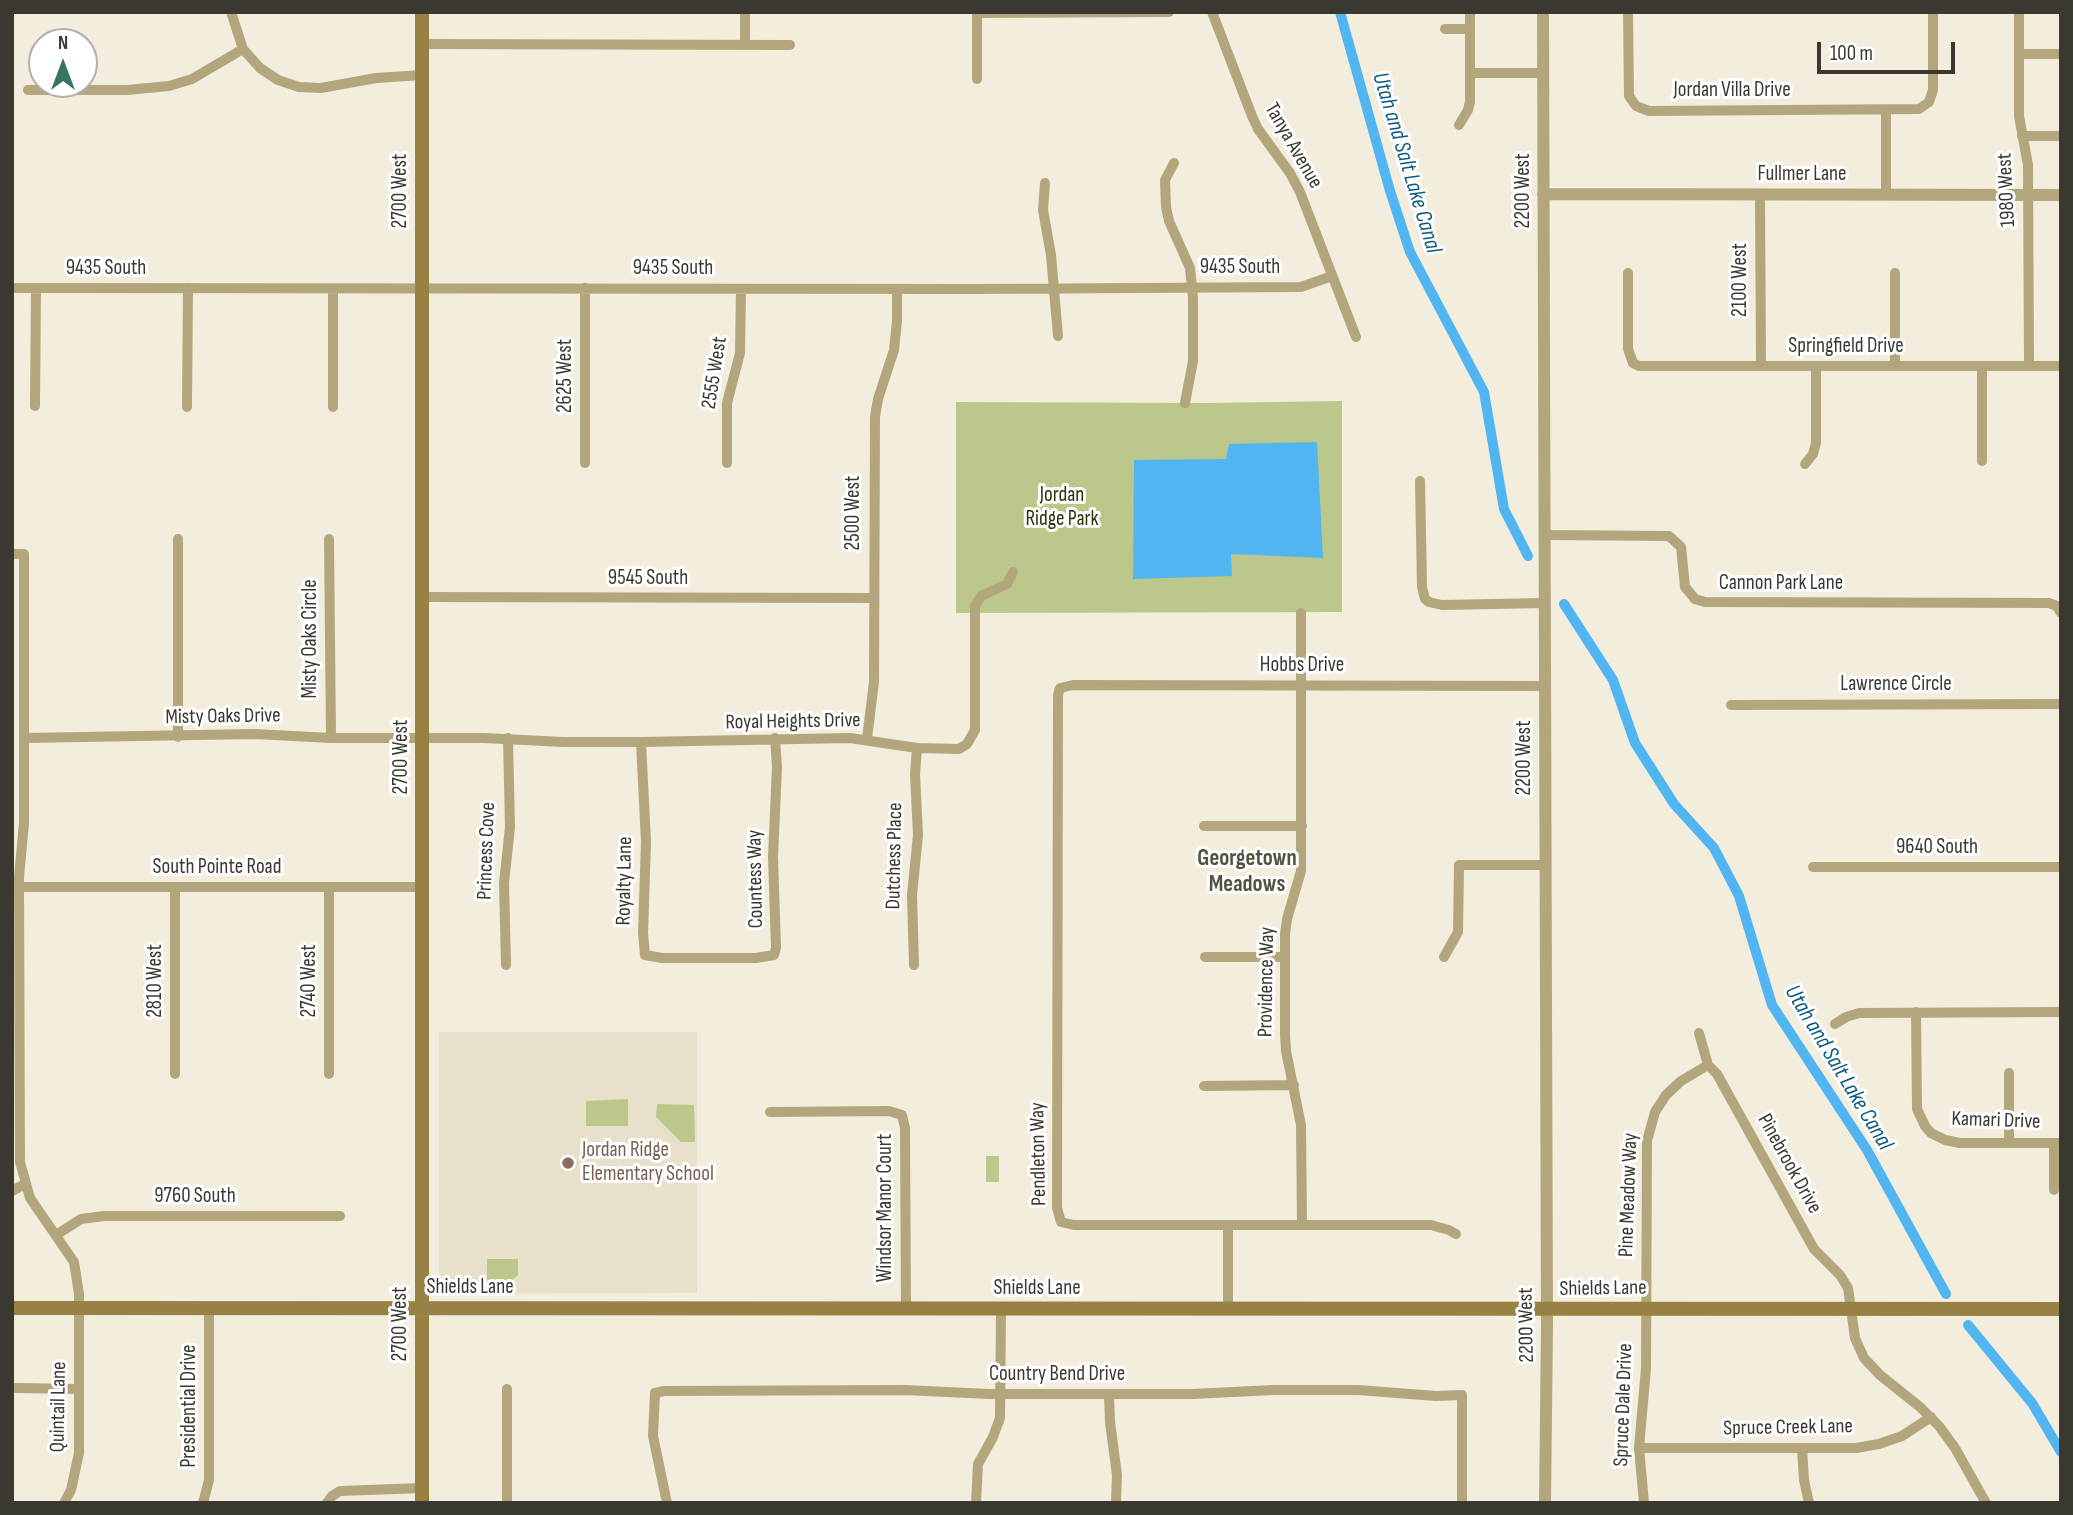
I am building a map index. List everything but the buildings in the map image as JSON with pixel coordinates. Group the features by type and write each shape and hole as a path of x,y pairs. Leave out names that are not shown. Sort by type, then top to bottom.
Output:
{"main road":[{"name":"2700 West","path":"422,12 422,1496"},
{"name":"Shields Lane","path":"12,1308 2061,1309"}],"street":[{"path":"231,12 243,49 260,68 278,80 299,87 321,88 376,78 422,75"},
{"path":"745,12 745,45"},
{"path":"976,79 977,13 1169,12"},
{"name":"Tanya Avenue","path":"1212,12 1258,129 1290,173 1306,207 1356,337"},
{"path":"1459,125 1469,106 1470,12"},
{"name":"2200 West","path":"1543,12 1545,1503"},
{"name":"Jordan Villa Drive","path":"1628,12 1628,90 1632,101 1642,109 1886,110 1924,107 1933,90 1933,12"},
{"name":"1980 West","path":"2018,12 2018,116 2028,165 2029,366"},
{"path":"1446,29 1470,29"},
{"path":"422,44 790,45"},
{"path":"98,90 169,86 192,79 243,49"},
{"path":"2018,54 2061,54"},
{"path":"1470,73 1543,73"},
{"path":"1886,110 1886,195"},
{"path":"2022,136 2061,136"},
{"path":"1174,163 1165,180 1166,207 1169,221 1190,268 1192,288 1193,361 1185,403"},
{"path":"1045,183 1043,210 1048,232 1058,336"},
{"name":"Fullmer Lane","path":"1543,194 2061,195"},
{"name":"2100 West","path":"1760,195 1761,366"},
{"name":"Springfield Drive","path":"1628,273 1629,349 1633,363 1646,366 2061,366"},
{"path":"1895,273 1895,366"},
{"name":"9435 South","path":"12,288 1192,288 1301,287 1332,276"},
{"path":"35,406 36,288"},
{"path":"187,407 188,288"},
{"name":"2625 West","path":"585,288 585,463"},
{"path":"333,289 333,407"},
{"name":"2555 West","path":"727,463 727,403 740,353 741,289"},
{"name":"2500 West","path":"867,739 874,682 875,417 894,350 897,289"},
{"path":"1805,464 1813,454 1816,443 1816,366"},
{"path":"1982,366 1982,461"},
{"path":"1420,481 1422,587 1425,599 1442,605 1544,603"},
{"name":"Cannon Park Lane","path":"1544,535 1670,536 1681,547 1685,587 1695,599 1705,603 2049,603 2057,606 2061,613"},
{"path":"178,539 178,737"},
{"name":"Misty Oaks Circle","path":"330,539 331,738"},
{"name":"Quintail Lane","path":"12,554 24,554 24,823 16,887 20,1150 25,1184 37,1210 74,1262 78,1278 78,1461 71,1490 64,1503"},
{"name":"Royal Heights Drive","path":"422,737 563,742 867,739 917,748 959,749 973,736 975,723 975,606 981,596 1007,584 1013,572"},
{"name":"9545 South","path":"423,597 874,598"},
{"name":"Providence Way","path":"1301,613 1301,871 1287,919 1285,957 1286,1051 1301,1125 1302,1225"},
{"name":"Hobbs Drive","path":"1060,688 1073,685 1544,686"},
{"name":"Pendleton Way","path":"1060,688 1057,702 1060,1222 1073,1225 1431,1225 1456,1234"},
{"name":"Lawrence Circle","path":"1731,705 2061,704"},
{"name":"Misty Oaks Drive","path":"25,738 255,734 331,738 422,737"},
{"name":"Princess Cove","path":"506,965 504,883 510,827 508,738"},
{"name":"Countess Way","path":"709,958 756,958 774,955 776,941 773,857 777,767 775,738"},
{"name":"Royalty Lane","path":"641,742 646,842 643,933 645,955 662,958 709,958"},
{"name":"Dutchess Place","path":"914,965 912,895 918,835 915,774 917,748"},
{"path":"1204,826 1301,826"},
{"path":"1444,957 1458,932 1458,865 1544,865"},
{"name":"9640 South","path":"1813,867 2061,867"},
{"name":"South Pointe Road","path":"16,887 422,887"},
{"name":"2810 West","path":"175,887 176,1074"},
{"name":"2740 West","path":"329,887 329,1074"},
{"path":"1205,957 1285,957"},
{"name":"Kamari Drive","path":"1916,1012 1916,1100 1925,1126 1937,1137 1952,1142 2057,1143"},
{"path":"1835,1024 1859,1013 2061,1012"},
{"name":"Pinebrook Drive","path":"1699,1033 1708,1065 1717,1074 1814,1249 1848,1288 1855,1338 1864,1358 1880,1376 1909,1396 1931,1417 1955,1448 1986,1503"},
{"name":"Pine Meadow Way","path":"1646,1309 1648,1131 1655,1112 1666,1095 1681,1081 1708,1065"},
{"path":"2009,1073 2009,1143"},
{"path":"1204,1086 1294,1085"},
{"name":"Windsor Manor Court","path":"770,1111 889,1111 902,1115 905,1128 906,1309"},
{"path":"2054,1190 2057,1143"},
{"path":"12,1191 25,1184"},
{"name":"9760 South","path":"56,1235 82,1219 104,1216 340,1216"},
{"path":"1228,1225 1228,1310"},
{"name":"Presidential Drive","path":"203,1503 209,1480 209,1308"},
{"name":"Spruce Dale Drive","path":"1644,1503 1639,1448 1646,1368 1646,1309"},
{"path":"975,1503 978,1464 998,1428 1001,1394 1001,1310"},
{"path":"16,1388 79,1389"},
{"path":"507,1389 507,1503"},
{"name":"Country Bend Drive","path":"667,1503 654,1447 653,1403 655,1393 673,1390 904,1390 1001,1394 1358,1390 1436,1396 1462,1395 1462,1503"},
{"path":"1109,1394 1116,1461 1116,1503"},
{"name":"Spruce Creek Lane","path":"1639,1448 1856,1448 1879,1444 1913,1431 1931,1417"},
{"path":"1802,1448 1804,1480 1810,1503"},
{"path":"327,1503 340,1491 422,1496"}],"shaded area":[{"name":"Jordan Ridge Elementary School","path":"439,1032 697,1032 697,1293 439,1294"}],"green space":[{"name":"Jordan Ridge Park","path":"1342,401 1342,612 956,613 956,402"},
{"path":"628,1099 628,1126 586,1126 586,1101"},
{"path":"657,1104 694,1105 695,1142 681,1142 656,1117"},
{"path":"986,1156 999,1156 999,1182 986,1182"},
{"path":"487,1259 518,1259 518,1275 504,1288 487,1288"}],"water":[{"path":"1317,442 1323,558 1231,554 1232,576 1133,579 1134,460 1226,459 1229,444"}],"waterway":[{"name":"Utah and Salt Lake Canal","path":"1340,12 1390,191 1410,252 1484,392 1504,509 1528,556"},
{"name":"Utah and Salt Lake Canal","path":"1564,604 1613,680 1635,743 1674,804 1714,848 1739,896 1772,1005 1867,1150 1946,1294"},
{"name":"Utah and Salt Lake Canal","path":"1968,1325 2032,1403 2061,1452"}],"place":[{"name":"Jordan Ridge Elementary School","path":"568,1163"}],"district":[{"name":"Georgetown Meadows","path":"1247,872"}]}
